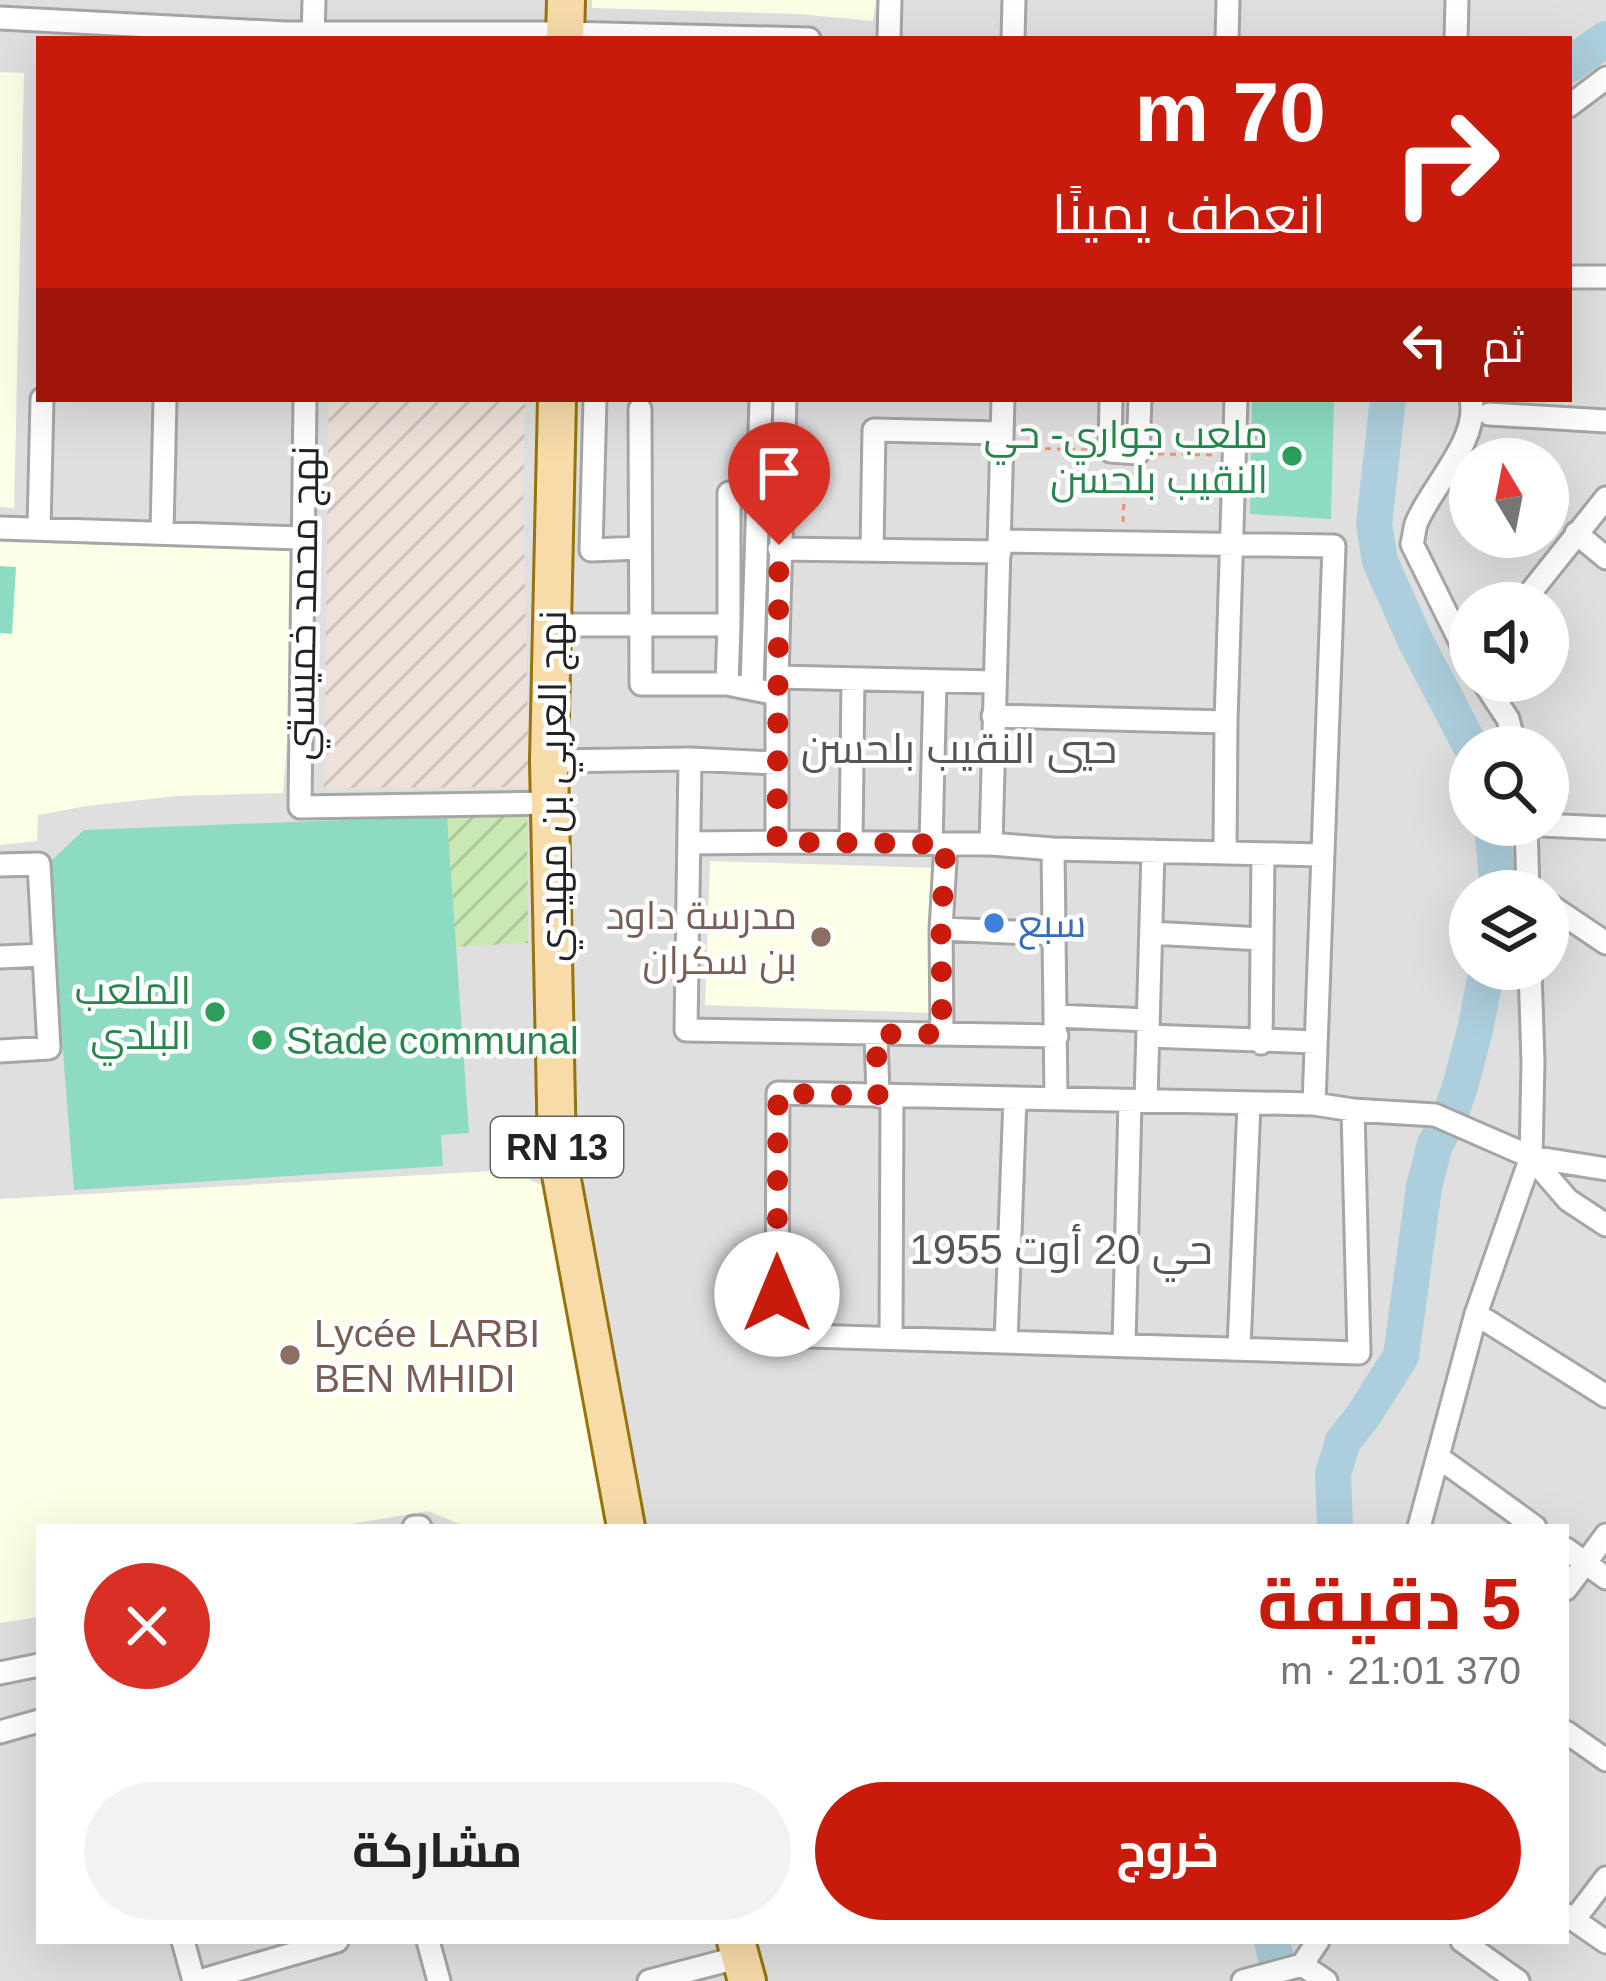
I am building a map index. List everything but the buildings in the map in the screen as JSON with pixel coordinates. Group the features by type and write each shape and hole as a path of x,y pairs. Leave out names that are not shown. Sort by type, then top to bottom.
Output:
{"main road":[{"name":"نهج العربي بن مهيدي","path":"557,402 549,760 557,1153 625,1524"}],"street":[{"path":"313,36 314,0"},
{"path":"890,0 890,36"},
{"path":"1013,36 1014,0"},
{"path":"1227,36 1228,0"},
{"path":"1456,36 1457,0"},
{"path":"0,18 51,31 313,36 567,26 745,36"},
{"path":"1572,104 1606,78"},
{"path":"1572,277 1606,277"},
{"path":"39,529 42,402"},
{"path":"162,532 165,402"},
{"name":"نهج محمد خميستي","path":"305,402 300,807 550,802"},
{"path":"595,402 591,550 640,548"},
{"path":"752,687 760,402"},
{"path":"777,842 785,402"},
{"path":"991,844 1003,402"},
{"path":"1111,402 1109,451 1126,452 1139,402"},
{"path":"1225,852 1236,402"},
{"path":"1449,619 1412,544 1416,524 1450,470 1474,412 1472,402"},
{"path":"640,409 641,684 752,687 853,679 994,682"},
{"path":"1489,414 1606,422"},
{"path":"872,550 874,430 1001,440"},
{"path":"727,684 729,494"},
{"path":"1538,582 1606,498"},
{"path":"0,528 302,538"},
{"path":"1576,533 1606,558"},
{"path":"779,549 1334,546 1314,1104"},
{"path":"550,625 729,625"},
{"path":"851,843 853,679"},
{"path":"935,681 942,1034"},
{"path":"993,716 1226,722"},
{"path":"690,758 686,1030 942,1034 1057,1026 1148,1028 1316,1042"},
{"path":"549,760 690,758 776,763"},
{"path":"1569,826 1606,828"},
{"path":"688,843 991,844 1053,850 1321,855"},
{"path":"1053,850 1056,1099"},
{"path":"1124,1346 1138,1100 1148,1028 1153,851"},
{"path":"1261,1041 1263,854"},
{"path":"0,865 39,864 49,1048 0,1051"},
{"path":"1569,918 1606,943"},
{"path":"941,929 1055,934"},
{"path":"1150,933 1262,939"},
{"path":"0,957 44,955"},
{"path":"1420,1524 1476,1314 1531,1156 1531,990"},
{"path":"876,1034 885,1096 891,1338"},
{"path":"1353,1110 1359,1353 777,1335 778,1093 1314,1104 1435,1115 1531,1156 1606,1169"},
{"path":"1006,1342 1015,1098"},
{"path":"1239,1349 1249,1103"},
{"path":"1531,1156 1568,1200 1606,1225"},
{"path":"1476,1314 1606,1396"},
{"path":"1438,1457 1531,1524"},
{"path":"1569,1585 1606,1535"},
{"path":"1569,1552 1606,1578"},
{"path":"0,1673 36,1666"},
{"path":"0,1732 36,1722"},
{"path":"1569,1734 1606,1760"},
{"path":"1606,1878 1570,1917 1606,1942"},
{"path":"184,1944 197,1981 327,1944"},
{"path":"429,1944 439,1981"},
{"path":"1243,1981 1294,1967 1315,1944"},
{"path":"1466,1944 1518,1981"},
{"path":"653,1980 741,1960"},
{"path":"1294,1967 1326,1981"}],"path":[{"path":"1001,440 1233,456"},
{"path":"1122,539 1126,452"}],"shaded area":[{"path":"0,0 1606,0 1606,1981 0,1981"},
{"path":"592,0 876,0 873,21 592,8"},
{"path":"0,72 24,73 14,508 0,507"},
{"path":"329,402 525,402 529,787 324,788"},
{"path":"0,542 290,550 289,718 283,793 178,796 86,806 38,815 37,841 0,845"},
{"name":"مدرسة داود بن سكران","path":"710,861 937,868 932,1013 705,1005"},
{"name":"Lycée LARBI BEN MHIDI","path":"509,1170 543,1186 613,1515 607,1524 460,1524 428,1511 351,1524 36,1524 36,1617 0,1623 0,1199"}],"green space":[{"name":"ملعب جواري- حي النقيب بلحسن","path":"1252,402 1334,402 1331,519 1250,514"},
{"path":"0,566 16,567 12,634 0,633"},
{"path":"527,812 528,943 456,947 447,816"},
{"name":"Stade communal","path":"447,816 469,1133 441,1135 443,1166 74,1190 48,864 84,830"}],"waterway":[{"path":"1572,63 1606,39"},
{"path":"1388,402 1374,524 1380,561 1460,726"},
{"path":"1494,846 1496,870"},
{"path":"1335,1524 1333,1474 1343,1441 1401,1356 1424,1187 1435,1144 1460,1087 1483,990"},
{"path":"1273,1944 1281,1981"}],"place":[{"name":"ملعب جواري- حي النقيب بلحسن","path":"1292,456"},
{"name":"سبع","path":"994,923"},
{"name":"مدرسة داود بن سكران","path":"821,937"},
{"name":"الملعب البلدي","path":"215,1012"},
{"name":"Stade communal","path":"262,1040"},
{"name":"Lycée LARBI BEN MHIDI","path":"290,1355"}],"district":[{"name":"حيي النقيب بلحسن","path":"959,748"},
{"name":"حي 20 أوت 1955","path":"1061,1249"}],"route":[{"path":"777,1294 778,1093 878,1096 876,1034 942,1034 946,844 777,842 779,545"}]}
